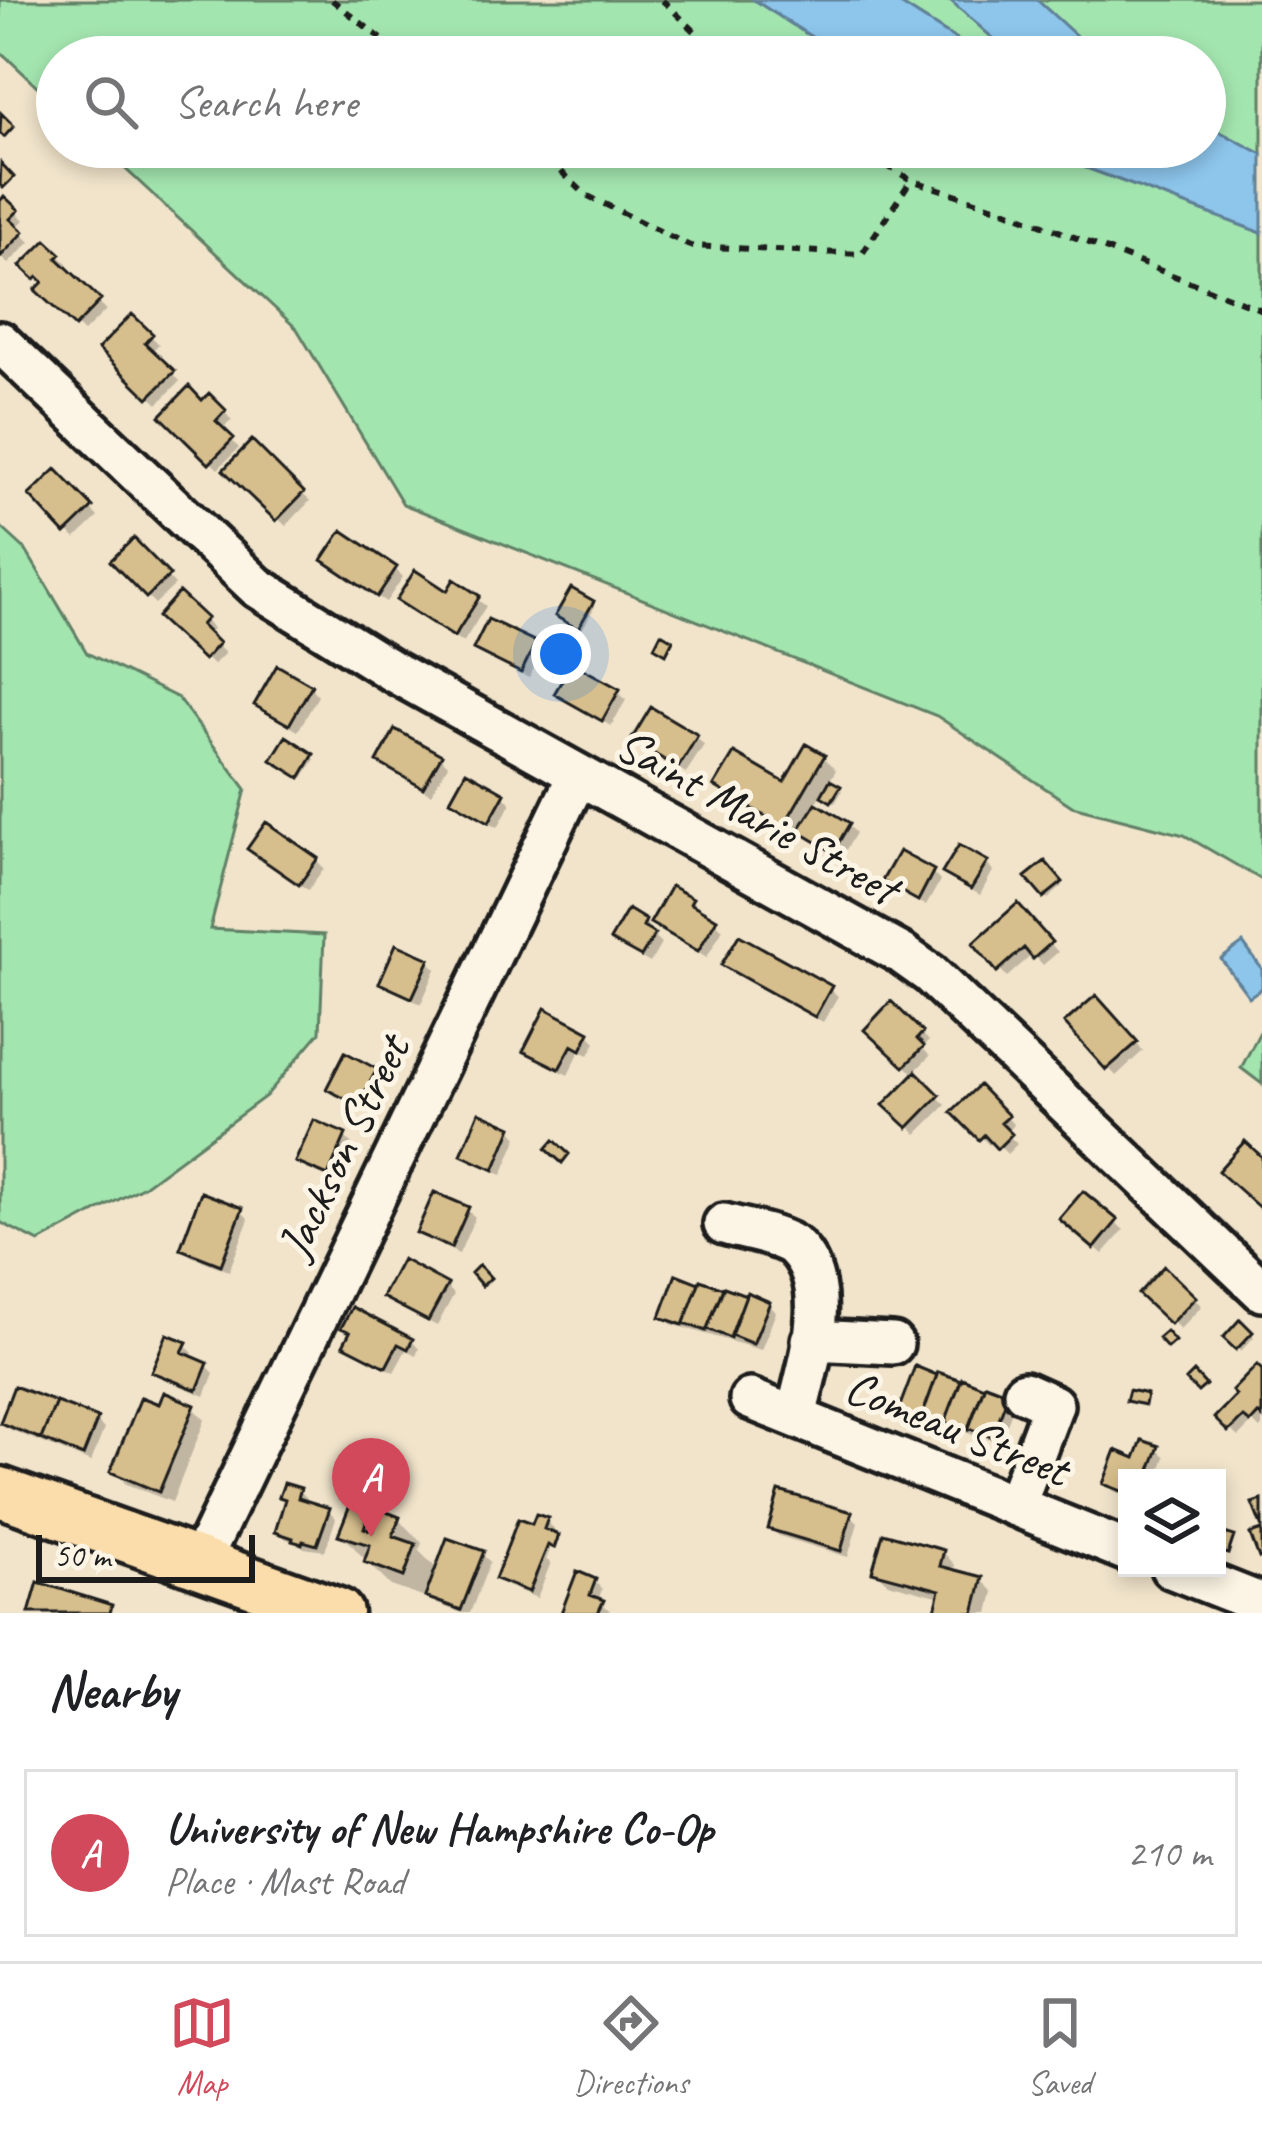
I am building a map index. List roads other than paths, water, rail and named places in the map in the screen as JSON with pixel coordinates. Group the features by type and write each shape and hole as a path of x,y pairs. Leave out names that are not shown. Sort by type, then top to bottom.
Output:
{"main road":[{"path":"0,1492 338,1613"}],"street":[{"name":"Saint Marie Street","path":"0,342 257,587 392,671 902,954 929,974 1262,1291"},
{"name":"Jackson Street","path":"200,1562 578,775"},
{"path":"724,1224 792,1244 812,1270 818,1311 796,1417"},
{"path":"812,1340 893,1344"},
{"path":"1015,1506 1053,1405 1024,1392"},
{"name":"Comeau Street","path":"750,1399 1118,1546"},
{"path":"1194,1577 1262,1604"}],"water":[{"path":"754,0 894,0 951,36 810,36"},
{"path":"950,0 1037,0 1076,36 990,36"},
{"path":"1226,135 1262,154 1262,233 1087,168 1226,168"},
{"path":"1243,943 1262,969 1262,988 1249,997 1221,959"}],"place":[{"name":"University of New Hampshire Co-Op","path":"371,1537"}]}
